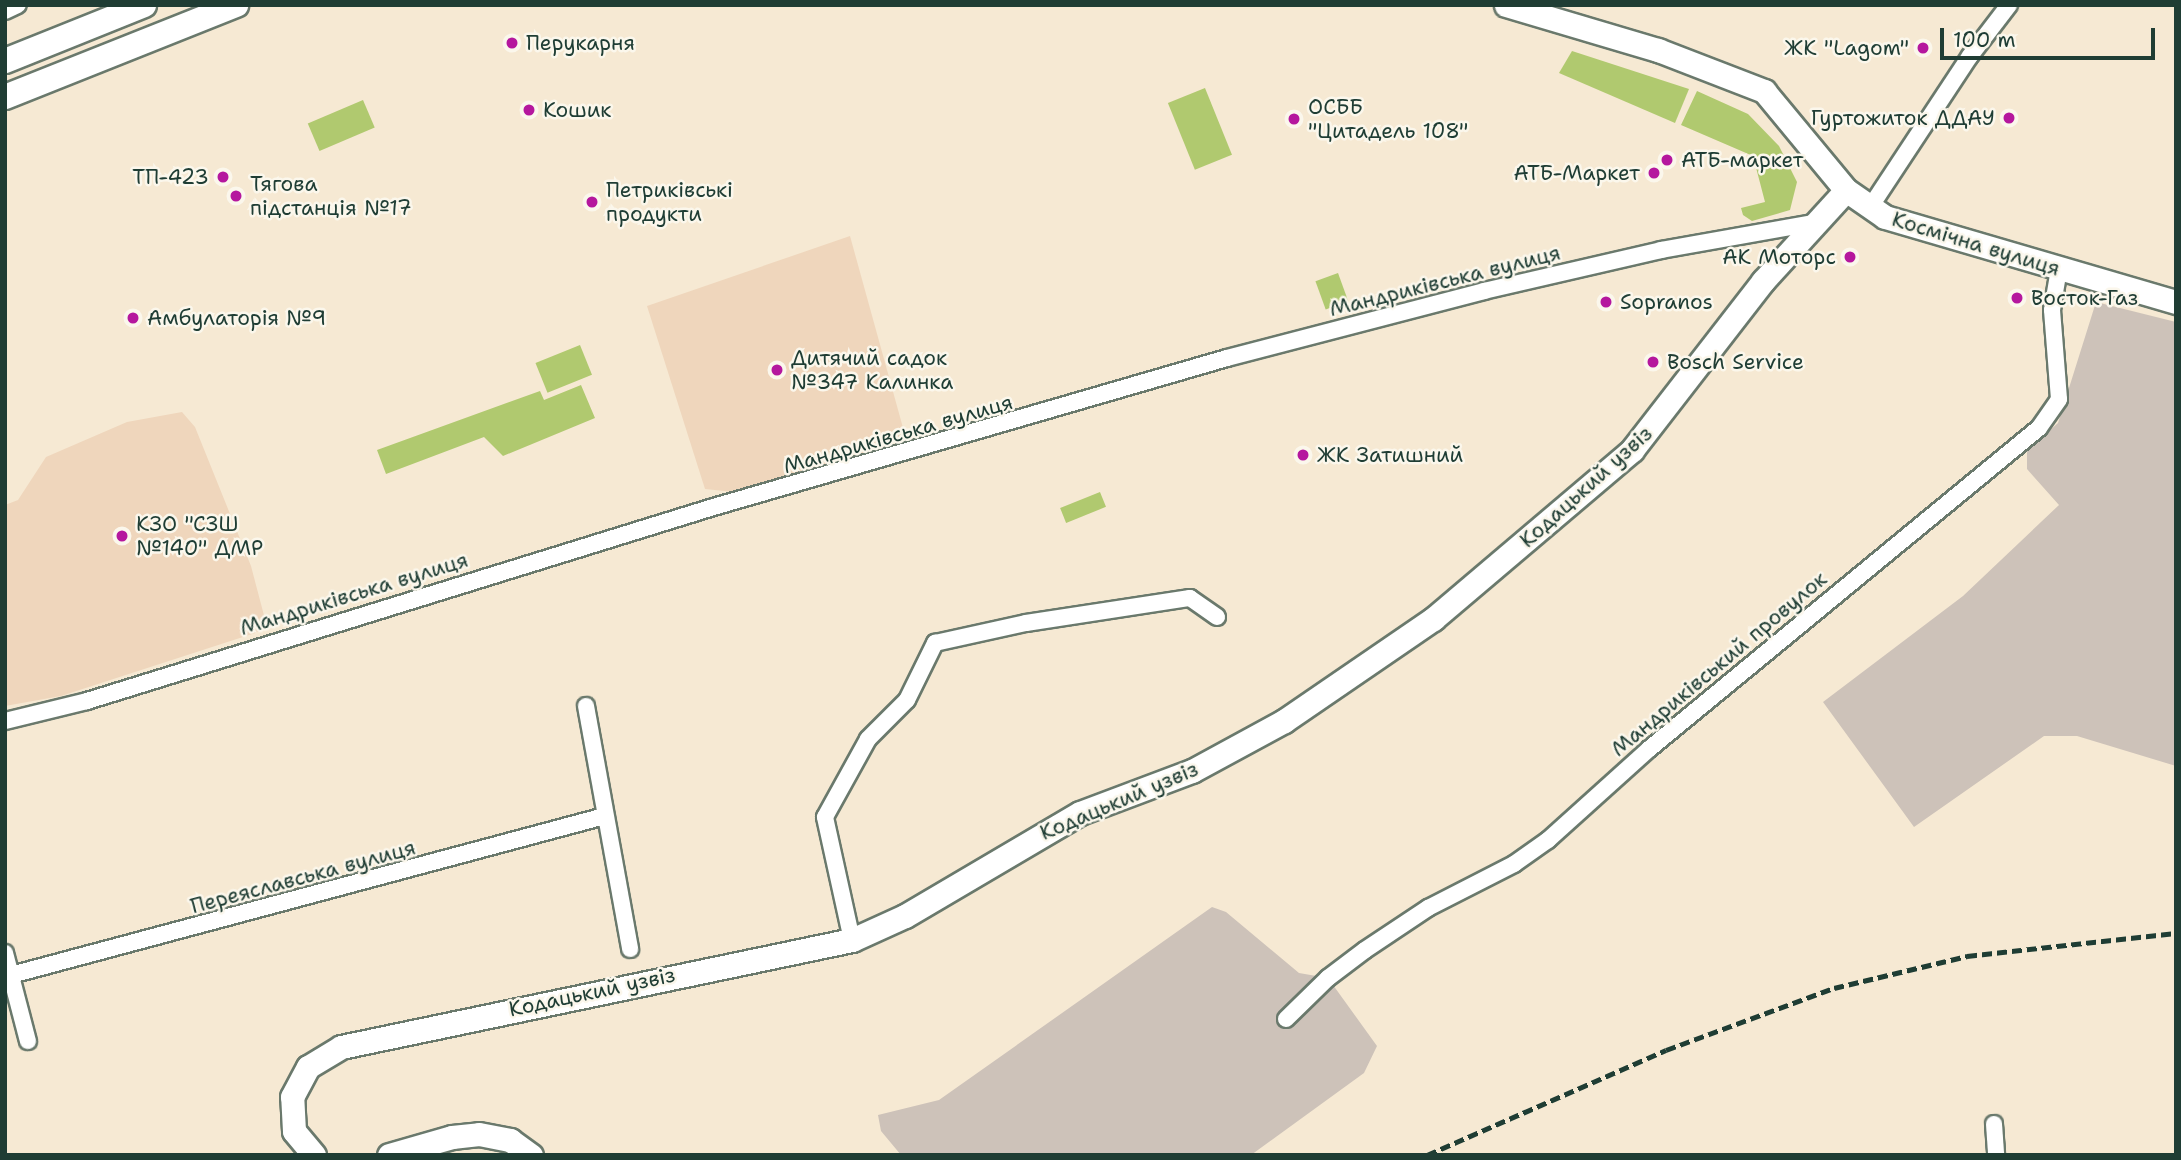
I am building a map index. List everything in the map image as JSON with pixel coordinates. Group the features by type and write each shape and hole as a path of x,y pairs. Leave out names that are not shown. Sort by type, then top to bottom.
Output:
{"main road":[{"path":"5,61 144,5"},
{"path":"5,97 236,5"}],"street":[{"path":"5,10 18,5"},
{"name":"Космічна вулиця","path":"1506,5 1741,79 1780,106 1846,190 1869,209 1931,233 2176,302"},
{"path":"1869,209 1970,56 2009,5"},
{"name":"Кодацький узвіз","path":"314,1155 294,1131 292,1097 308,1067 341,1047 852,940 905,916 1080,813 1192,771 1248,742 1433,619 1632,450 1812,223 1846,190"},
{"name":"Мандриківська вулиця","path":"5,721 87,701 710,509 1227,358 1484,291 1661,250 1812,223"},
{"name":"Мандриківський провулок","path":"1286,1019 1328,978 1373,944 1428,908 1514,864 1548,840 1649,749 2039,428 2059,399 2052,310 2059,269"},
{"path":"852,940 825,817 868,739 907,700 935,643 1026,623 1189,598 1217,617"},
{"path":"586,706 629,949"},
{"name":"Переяславська вулиця","path":"9,987 605,816"},
{"path":"5,953 9,987 27,1041"},
{"path":"1994,1124 1996,1155"},
{"path":"389,1155 452,1137 479,1134 510,1140 531,1155"}],"shaded area":[{"name":"Дитячий садок №347 Калинка","path":"850,236 905,435 867,456 734,492 705,489 647,306"},
{"path":"2096,302 2176,322 2176,766 2077,736 2044,736 1914,827 1823,702 1963,596 2059,505 2027,469 2027,451 2058,423"},
{"name":"КЗО \"СЗШ №140\" ДМР","path":"182,412 195,427 251,566 266,623 261,631 61,696 5,706 5,505 18,500 46,457 127,422"},
{"path":"1212,907 1226,912 1299,973 1328,978 1377,1046 1364,1073 1251,1155 901,1155 881,1131 878,1115 939,1100"}],"green space":[{"path":"1572,51 1689,89 1675,123 1559,73"},
{"path":"1205,88 1232,155 1195,170 1168,103"},
{"path":"1697,91 1748,114 1779,146 1797,182 1790,210 1752,221 1743,215 1741,208 1765,202 1753,156 1681,125"},
{"path":"363,100 375,128 319,151 308,123"},
{"path":"1338,273 1348,301 1326,309 1315,281"},
{"path":"580,345 592,375 547,393 535,363"},
{"path":"581,385 595,418 503,456 484,437 386,474 377,450 540,391 544,400"},
{"path":"1100,492 1106,507 1066,523 1060,508"}],"railway":[{"path":"1427,1155 1666,1050 1834,988 1967,956 2176,933"}],"place":[{"name":"Перукарня","path":"512,43"},
{"name":"ЖК \"Lagom\"","path":"1923,48"},
{"name":"Кошик","path":"529,110"},
{"name":"Гуртожиток ДДАУ","path":"2009,118"},
{"name":"ОСББ \"Цитадель 108\"","path":"1294,119"},
{"name":"АТБ-маркет","path":"1667,160"},
{"name":"АТБ-Маркет","path":"1654,173"},
{"name":"ТП-423","path":"223,177"},
{"name":"Тягова пiдстанцiя №17","path":"236,196"},
{"name":"Петриківські продукти","path":"592,202"},
{"name":"АК Моторс","path":"1850,257"},
{"name":"Восток-Газ","path":"2017,298"},
{"name":"Sopranos","path":"1606,302"},
{"name":"Амбулаторія №9","path":"133,318"},
{"name":"Bosch Service","path":"1653,362"},
{"name":"Дитячий садок №347 Калинка","path":"777,370"},
{"name":"ЖК Затишний","path":"1303,455"},
{"name":"КЗО \"СЗШ №140\" ДМР","path":"122,536"}]}
